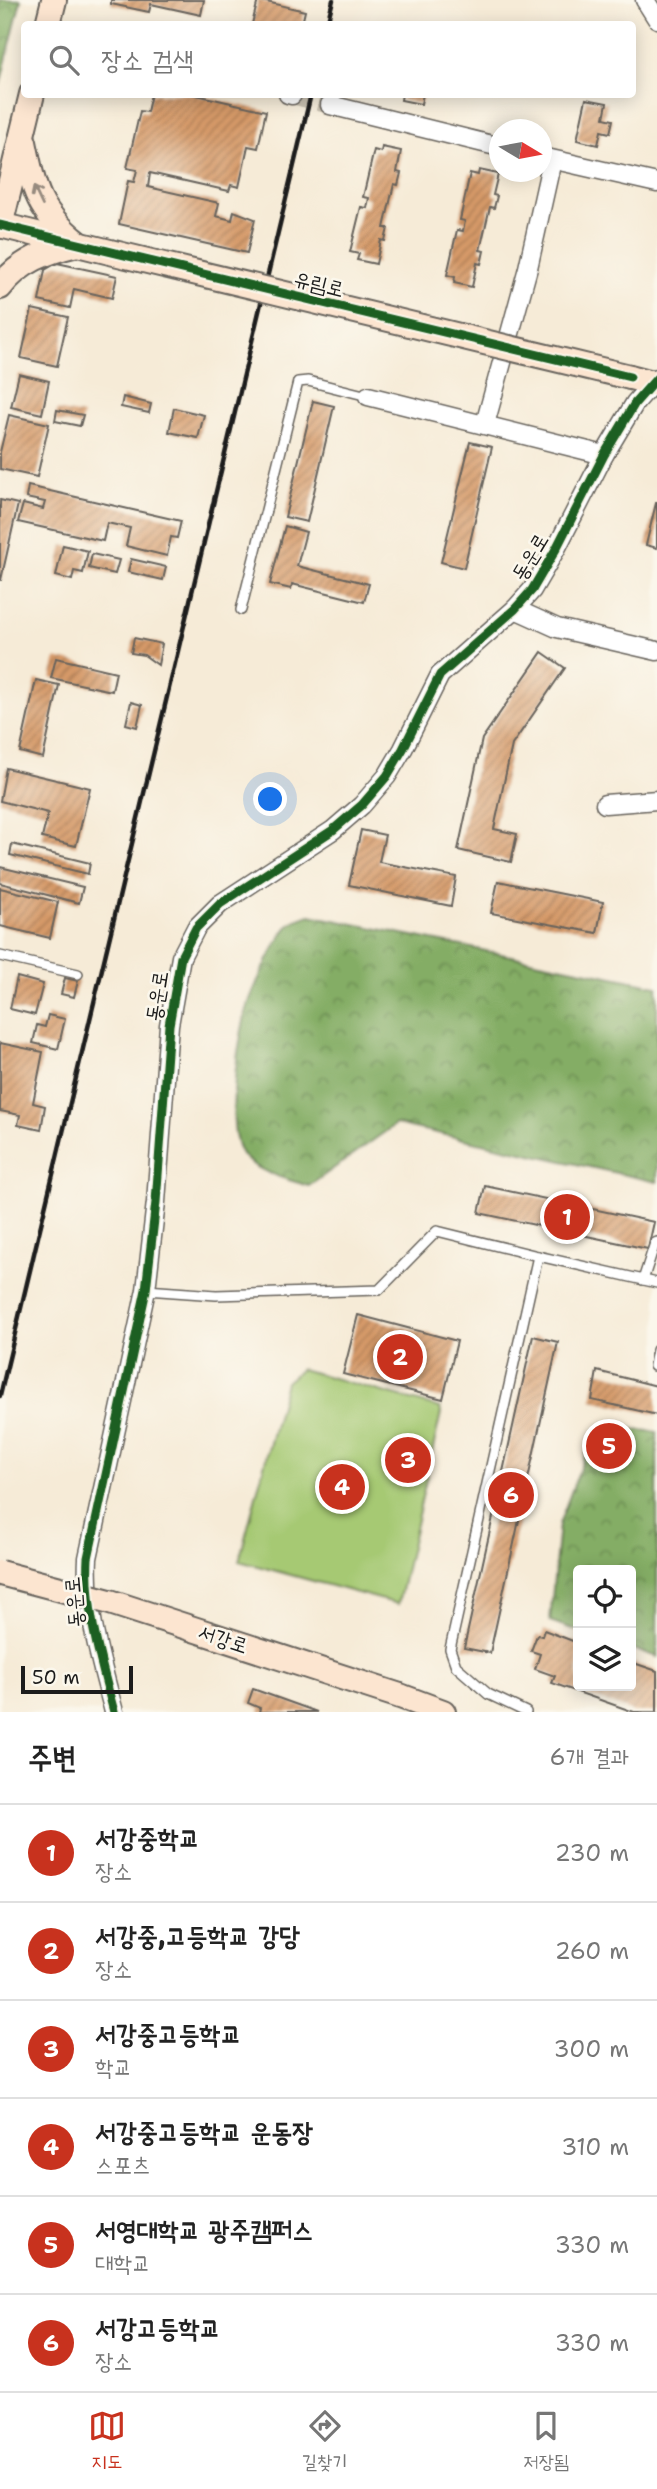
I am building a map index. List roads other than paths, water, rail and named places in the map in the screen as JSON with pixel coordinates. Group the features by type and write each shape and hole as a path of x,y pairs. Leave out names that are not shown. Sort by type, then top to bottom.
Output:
{"street":[{"path":"49,21 54,0"},
{"path":"645,0 657,19"},
{"path":"0,225 31,98"},
{"path":"330,105 489,145"},
{"path":"0,158 22,135"},
{"path":"22,135 32,184 43,207 57,226 78,243"},
{"path":"552,160 657,183"},
{"path":"485,424 528,268 543,182"},
{"name":"유림로","path":"0,225 649,380"},
{"path":"0,287 18,268 36,257 78,243"},
{"name":"동운로","path":"114,1712 94,1635 87,1575 88,1558 146,1290 156,1202 169,1025 181,957 196,928 220,904 333,830 362,804 387,776 440,675 515,609 532,590 604,455 649,380"},
{"path":"368,396 604,455"},
{"path":"515,609 557,628 657,651"},
{"path":"605,804 657,800"},
{"name":"서강로","path":"0,1573 110,1602 443,1712"}],"lane":[{"path":"241,610 298,383 308,381 368,396"},
{"path":"0,956 78,974"},
{"path":"146,1290 216,1295 379,1290 437,1231 657,1283"},
{"path":"643,1280 654,1243 657,1242"},
{"path":"526,1712 488,1694 456,1666 450,1649 538,1256"},
{"path":"657,1350 654,1366 657,1366"}],"tunnel":[{"path":"303,98 330,105"}],"railway":[{"path":"328,21 333,0"},
{"path":"0,1396 310,98"}],"place":[{"name":"서강중학교","path":"567,1217"},
{"name":"서강중,고등학교 강당","path":"400,1357"},
{"name":"서영대학교 광주캠퍼스","path":"609,1446"},
{"name":"서강중고등학교","path":"408,1460"},
{"name":"서강중고등학교 운동장","path":"342,1487"},
{"name":"서강고등학교","path":"511,1495"}]}
